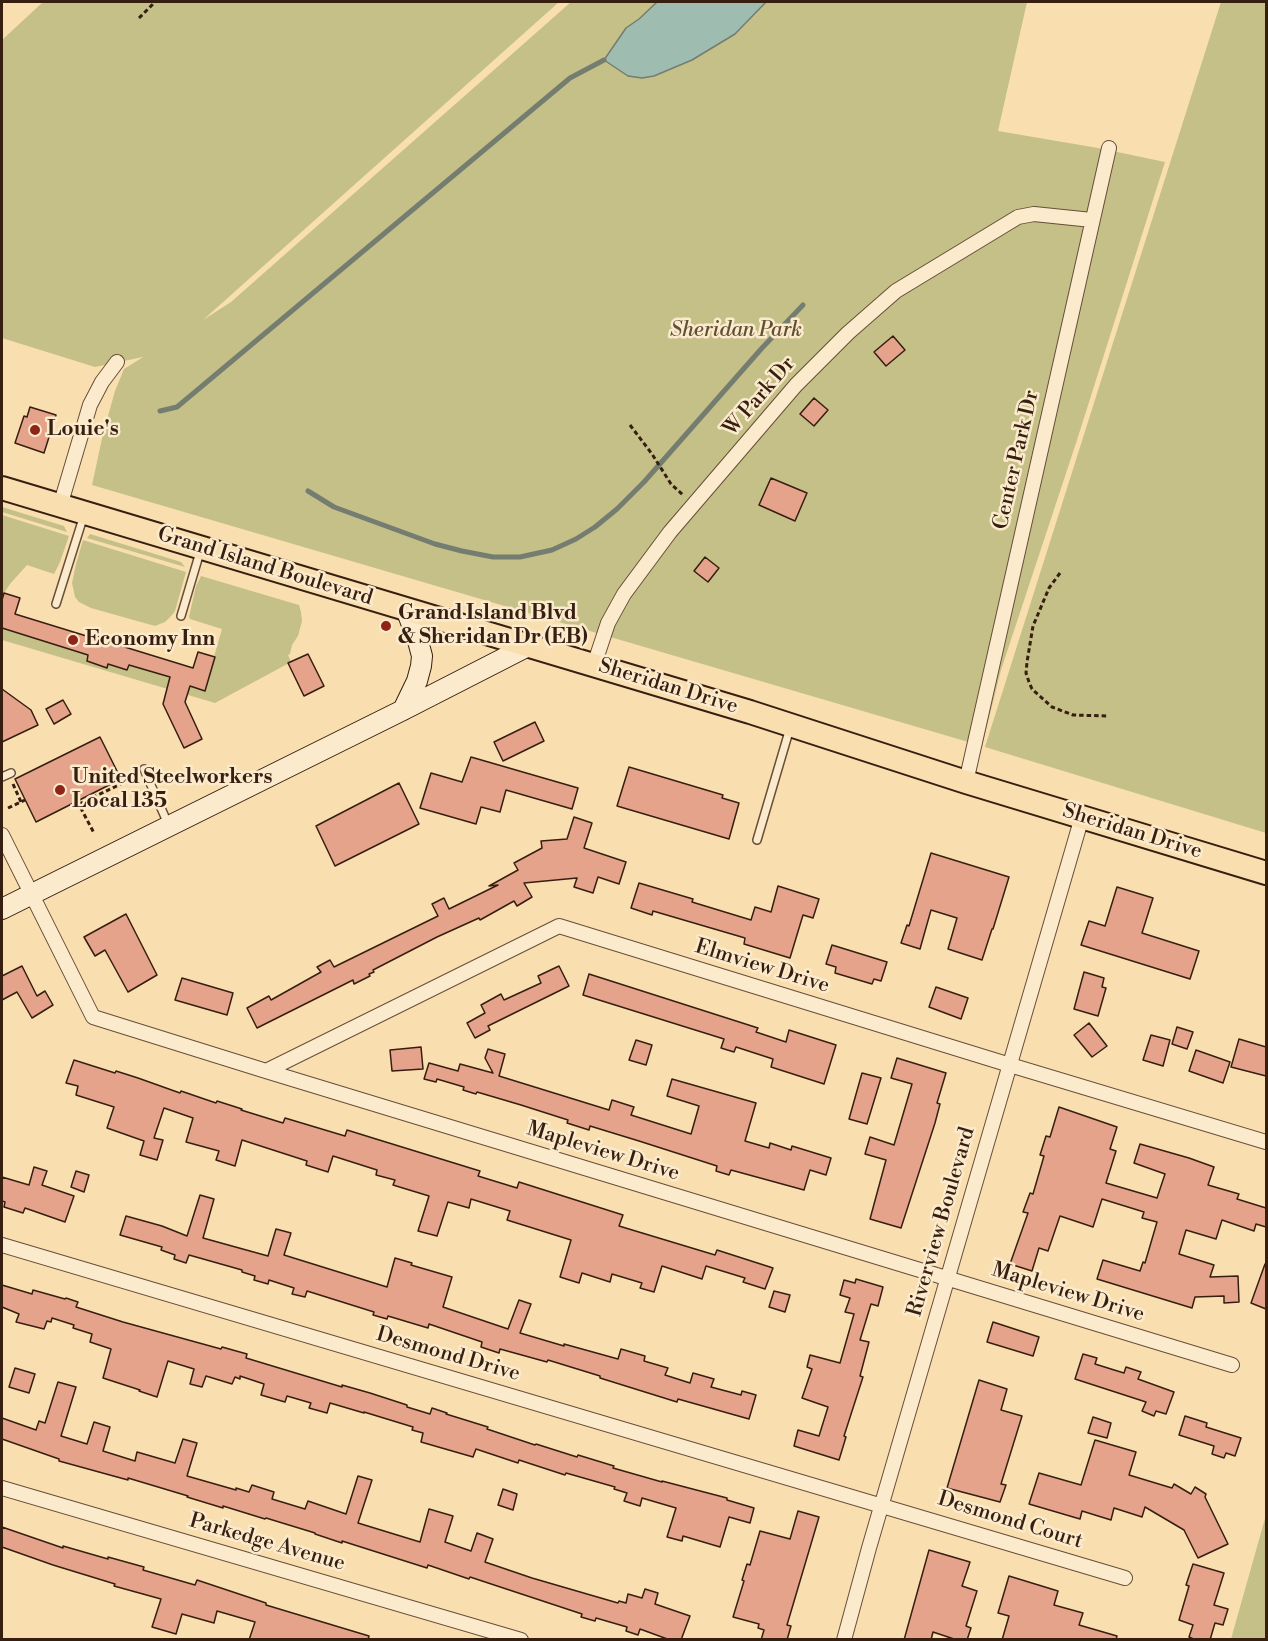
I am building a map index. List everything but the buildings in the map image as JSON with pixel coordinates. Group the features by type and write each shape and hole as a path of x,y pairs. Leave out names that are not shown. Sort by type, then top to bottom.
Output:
{"main road":[{"name":"Grand Island Boulevard","path":"2,488 528,646"},
{"path":"403,710 417,681 422,656 406,609"},
{"name":"Sheridan Drive","path":"528,646 791,725 966,782 1266,873"},
{"path":"2,909 528,646"}],"street":[{"name":"Center Park Dr","path":"966,782 1109,147"},
{"name":"W Park Dr","path":"594,665 608,623 624,594 670,532 796,385 848,333 896,291 1018,217 1034,214 1092,220"},
{"path":"60,506 90,405 102,382 117,362"},
{"name":"Riverview Boulevard","path":"843,1640 1082,817"},
{"name":"Mapleview Drive","path":"2,835 93,1017 1232,1365"},
{"name":"Elmview Drive","path":"266,1071 559,926 1266,1142"},
{"name":"Desmond Drive","path":"2,1245 882,1505"},
{"name":"Parkedge Avenue","path":"2,1488 521,1640"},
{"name":"Desmond Court","path":"882,1505 1125,1578"}],"lane":[{"path":"56,604 84,514"},
{"path":"182,616 201,548"},
{"path":"757,840 791,725"},
{"path":"144,769 169,827"}],"path":[{"path":"139,18 154,2"},
{"path":"630,425 671,484 694,504"},
{"path":"1060,573 1049,588 1038,611 1033,626 1026,673 1032,689 1052,707 1073,715 1107,716"},
{"path":"7,775 23,801 8,808"},
{"path":"94,833 78,803 127,781 125,776"}],"green space":[{"name":"Sheridan Park","path":"43,2 559,2 203,320 231,302 571,2 1027,2 998,131 1165,162 1001,670 982,746 92,485 115,391 124,369 143,357 95,367 2,338 2,40"},
{"path":"1221,2 1266,2 1266,833 985,747"},
{"path":"2,507 64,526 67,532 2,512"},
{"path":"2,515 69,536 54,574 27,565 10,584 2,600"},
{"path":"90,534 181,562 185,567 87,538"},
{"path":"83,540 186,572 172,615 165,622 155,626 91,608 79,602 75,597 72,583"},
{"path":"201,576 299,605 302,621 298,636 288,655 291,662 215,703 2,640 2,628 88,655 87,661 107,667 108,664 129,665 170,677 170,680 204,691 222,629 189,617 196,586"},
{"path":"1266,1515 1266,1639 1231,1639"}],"shaded area":[{"path":"657,2 766,2 735,34 692,60 654,76 642,78 628,76 604,60 626,28"}],"waterway":[{"path":"160,411 177,407 570,78 604,60"},
{"path":"308,491 334,507 435,544 462,551 493,557 520,557 552,550 576,539 617,509 803,305"}],"place":[{"name":"Louie's","path":"35,430"},
{"name":"Grand Island Blvd & Sheridan Dr (EB)","path":"386,626"},
{"name":"Economy Inn","path":"73,640"},
{"name":"United Steelworkers Local 135","path":"60,790"}]}
